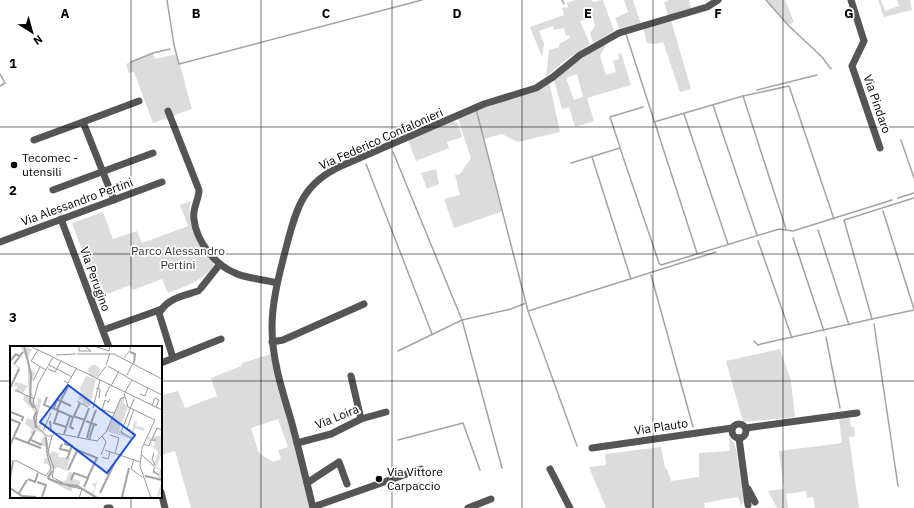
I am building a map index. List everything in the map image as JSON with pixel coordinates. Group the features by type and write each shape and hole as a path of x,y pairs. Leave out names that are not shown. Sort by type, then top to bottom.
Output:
{"street":[{"name":"Via Federico Confalonieri","path":"313,508 272,342 272,312 277,283 298,208 307,190 320,177 341,166 484,104 536,88 553,78 580,55 619,34 707,8 718,0"},
{"name":"Via Pindaro","path":"851,0 864,41 852,66 880,148"},
{"path":"34,140 139,101"},
{"path":"168,111 199,190 199,197 194,205 194,220 201,239 210,253 220,264 236,274 277,283"},
{"path":"83,122 114,200"},
{"path":"53,190 154,153"},
{"name":"Via Alessandro Pertini","path":"0,242 162,182"},
{"name":"Via Perugino","path":"61,219 109,346"},
{"name":"Via Perugino","path":"106,329 162,309 172,299 200,289 220,264"},
{"path":"272,342 283,340 364,304"},
{"path":"162,309 159,313 173,358"},
{"path":"162,363 221,339"},
{"path":"351,376 361,418"},
{"name":"Via Loira","path":"297,442 331,434 361,418 386,412"},
{"name":"Via Plauto","path":"592,448 732,428 740,424 746,428 857,413"},
{"path":"732,428 733,434 739,438 750,505 758,504 760,508"},
{"path":"739,438 744,435 746,428"},
{"path":"307,483 339,462 347,484"},
{"path":"313,508 421,469"},
{"path":"550,469 570,508"},
{"path":"162,496 165,508"},
{"path":"468,508 490,499"}],"green space":[{"path":"575,0 592,0 593,2 603,0 614,31 593,43 590,33 595,26 593,17 580,21 590,44 565,60 546,77 549,50 559,47 559,44 570,38 569,35 566,36 564,28 554,30 553,26 539,31 544,44 542,57 530,27 564,15 562,8 568,7 567,3"},
{"path":"624,0 633,0 641,24 620,31 615,18 628,12"},
{"path":"669,0 689,0 691,8 668,15 664,3"},
{"path":"766,0 785,0 794,22 788,25"},
{"path":"878,0 881,0 885,11 899,6 897,0 910,0 912,10 884,17"},
{"path":"671,20 691,89 680,92 663,42 654,44 647,43 643,28"},
{"path":"605,44 606,45 600,56 606,75 616,72 613,61 619,59 618,54 621,53 631,85 587,98 594,121 575,127 569,107 562,109 554,80 588,53","holes":["577,74 583,97 574,100 566,78"]},
{"path":"153,53 155,59 177,54 192,109 153,123 134,72 129,73 126,64"},
{"path":"549,81 560,132 518,142 502,134 484,139 503,211 454,228 444,199 460,195 455,175 460,174 471,158 457,116"},
{"path":"453,121 458,123 462,137 447,142 449,148 416,161 408,140"},
{"path":"436,169 439,184 427,189 421,173"},
{"name":"Parco Alessandro Pertini","path":"191,201 189,210 190,218 214,265 210,271 193,283 168,293 162,279 133,290 130,285 100,297 72,223 103,212 113,239 137,231 142,243 188,226 180,205"},
{"path":"780,349 791,381 795,417 743,422 726,361"},
{"path":"274,353 313,508 191,508 175,451 162,455 162,395 178,391 185,408 217,396 211,378 241,366 242,363","holes":["278,419 288,447 278,450 281,459 273,462 259,453 251,428"]},
{"path":"850,418 851,427 854,427 855,436 849,437 859,508 815,508 813,497 807,498 806,491 786,494 788,508 777,508 768,491 784,489 779,451 842,443 839,419"},
{"path":"729,437 734,443 736,449 744,501 741,506 738,497 704,503 705,508 606,508 589,467 606,465 605,454 661,447 665,468 667,469 671,481 699,477 699,453 730,451"}],"waterway":[{"path":"167,0 174,45 179,64 422,0"},
{"path":"562,0 564,4"},
{"path":"766,0 788,25 822,57 831,69"},
{"path":"626,34 697,253"},
{"path":"131,62 153,53 170,49"},
{"path":"0,74 5,83 0,86"},
{"path":"757,90 817,75"},
{"path":"654,122 743,96 789,86 834,219"},
{"path":"743,96 786,229"},
{"path":"713,105 757,235"},
{"path":"620,147 610,117 643,107"},
{"path":"476,109 528,311 577,446"},
{"path":"684,114 728,244"},
{"path":"901,140 914,178"},
{"path":"571,163 620,148 659,263 661,265 779,229 793,231 892,200"},
{"path":"393,152 462,320 398,351"},
{"path":"592,157 631,279"},
{"path":"366,164 432,334"},
{"path":"898,198 914,193"},
{"path":"754,341 758,345 872,319 844,220 914,198"},
{"path":"883,211 914,309"},
{"path":"818,230 849,325"},
{"path":"793,238 824,331"},
{"path":"758,241 792,338"},
{"path":"528,311 716,252"},
{"path":"651,275 693,427"},
{"path":"502,468 462,320 511,309 526,303"},
{"path":"872,319 914,310"},
{"path":"874,324 898,486"},
{"path":"826,337 840,408"},
{"path":"398,440 463,423 480,470"}],"place":[{"name":"Tecomec - utensili","path":"14,165"},
{"name":"Via Vittore Carpaccio","path":"379,479"}]}
